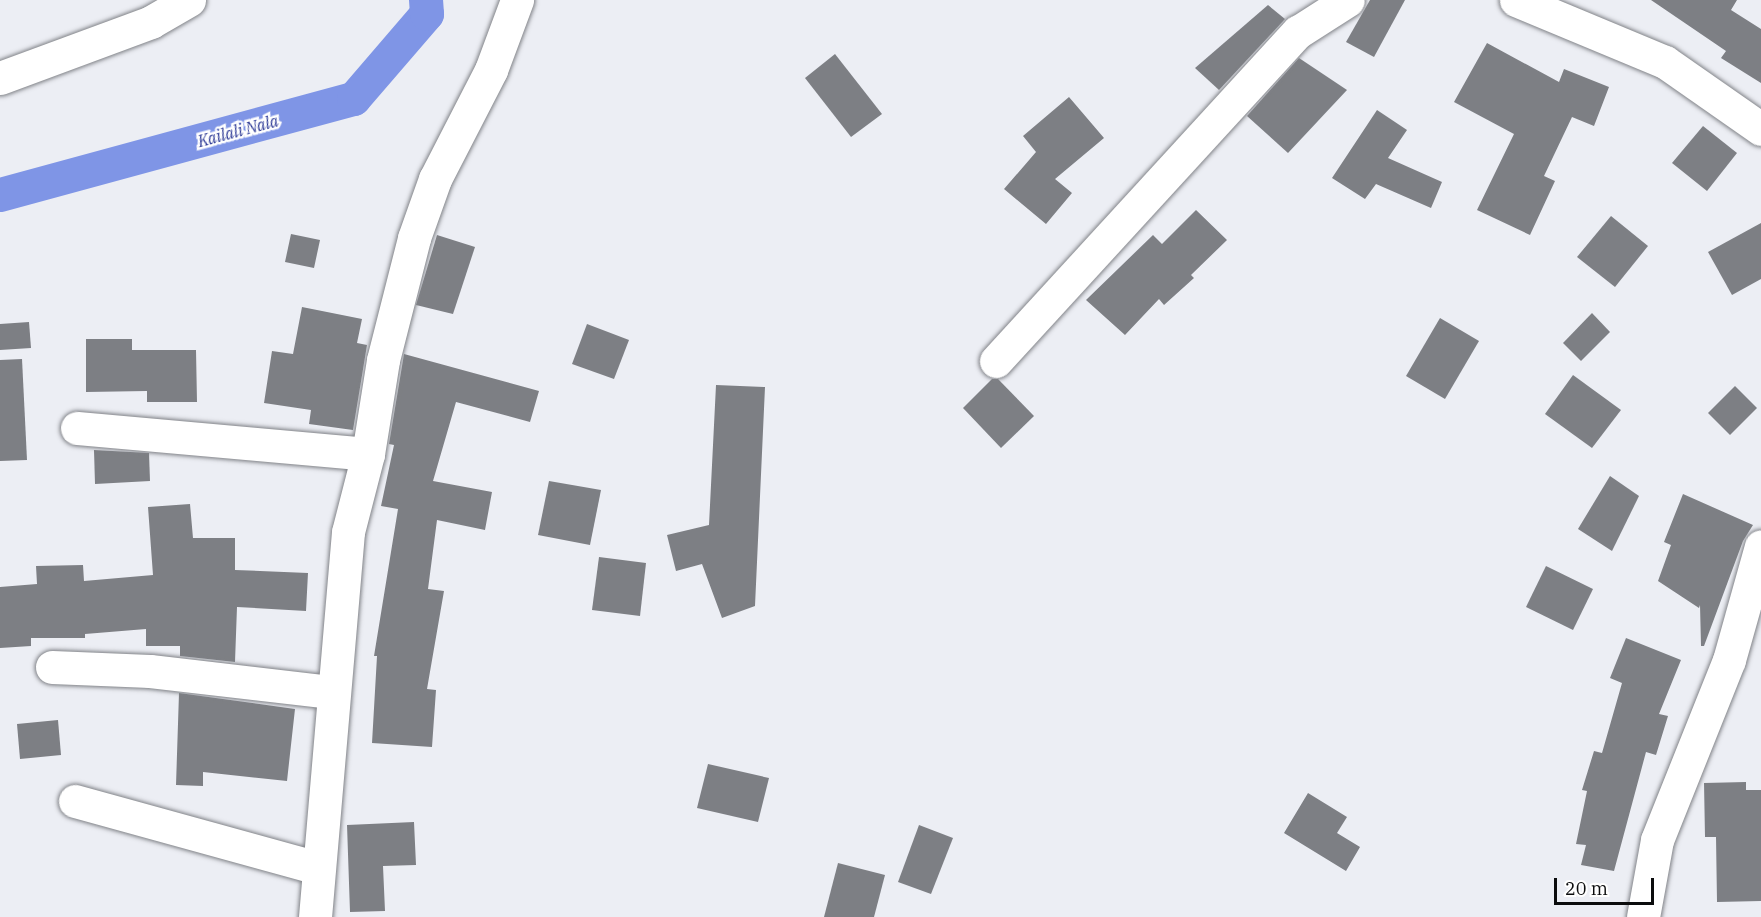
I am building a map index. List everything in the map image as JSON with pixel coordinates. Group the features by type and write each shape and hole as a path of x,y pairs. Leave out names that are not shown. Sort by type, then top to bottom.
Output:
{"street":[{"path":"0,78 152,22 189,0"},
{"path":"315,917 332,692 348,532 368,454 383,360 414,238 435,179 491,70 517,0"},
{"path":"996,361 1298,32 1348,0"},
{"path":"1516,0 1665,62 1761,129"},
{"path":"77,428 368,454"},
{"path":"1643,917 1657,840 1729,660 1761,546"},
{"path":"52,667 150,671 332,692"},
{"path":"75,801 318,868"}],"building":[{"path":"1370,0 1405,0 1374,57 1346,42"},
{"path":"1651,0 1737,0 1731,10 1761,29 1761,83 1721,58 1726,51"},
{"path":"1268,5 1285,19 1219,90 1195,68"},
{"path":"1487,43 1559,82 1564,69 1609,87 1594,126 1572,117 1544,176 1555,181 1530,235 1477,210 1514,134 1454,102"},
{"path":"835,54 882,114 851,137 805,78"},
{"path":"1299,58 1347,90 1288,153 1247,116"},
{"path":"1069,97 1104,138 1055,179 1072,193 1046,224 1004,189 1036,152 1023,136"},
{"path":"1377,110 1407,130 1388,158 1442,182 1431,208 1376,184 1365,199 1332,178"},
{"path":"1703,126 1737,153 1707,191 1672,163"},
{"path":"1196,210 1227,240 1191,275 1194,278 1164,305 1159,299 1125,335 1086,300 1153,235 1162,244"},
{"path":"1611,216 1648,246 1615,287 1577,257"},
{"path":"1761,223 1761,279 1732,295 1708,252"},
{"path":"291,234 320,240 314,268 285,262"},
{"path":"437,235 475,247 453,314 416,305"},
{"path":"302,307 362,319 357,343 367,345 353,430 309,424 311,410 264,403 272,351 293,354"},
{"path":"1592,313 1610,332 1581,361 1563,343"},
{"path":"1440,318 1479,341 1445,399 1406,376"},
{"path":"29,322 31,348 0,350 0,324"},
{"path":"587,324 629,340 614,379 572,364"},
{"path":"86,339 132,339 132,350 196,350 197,402 147,402 147,391 86,392"},
{"path":"404,354 539,391 530,422 456,402 433,481 492,492 485,530 437,520 428,589 444,591 427,689 436,690 432,747 372,743 377,656 374,656 398,509 381,506 394,445 389,444"},
{"path":"22,359 27,460 0,461 0,360"},
{"path":"1573,375 1621,410 1592,448 1545,414"},
{"path":"992,379 998,379 1034,416 1001,448 963,408"},
{"path":"716,385 765,387 755,606 722,618 702,564 676,571 667,535 709,525"},
{"path":"1735,386 1757,408 1730,435 1708,413"},
{"path":"94,450 149,453 150,481 95,484"},
{"path":"1610,476 1639,496 1612,551 1578,529"},
{"path":"549,481 601,490 590,545 538,535"},
{"path":"1683,494 1753,525 1743,541 1704,646 1701,646 1700,605 1699,608 1658,581 1671,545 1664,542"},
{"path":"190,504 193,538 235,538 235,570 308,573 306,611 237,607 235,662 180,656 180,646 146,646 146,629 85,634 85,638 31,638 31,646 0,648 0,587 37,584 36,566 83,565 84,581 153,575 148,507"},
{"path":"599,557 646,563 640,616 592,610"},
{"path":"1546,566 1593,589 1573,630 1526,607"},
{"path":"1626,638 1681,660 1659,714 1668,716 1656,755 1646,752 1614,871 1581,865 1586,845 1576,844 1587,791 1582,790 1594,751 1602,753 1622,683 1610,678"},
{"path":"179,693 295,709 287,781 203,772 203,786 176,785"},
{"path":"58,720 61,755 20,759 17,724"},
{"path":"708,764 769,778 758,822 697,808"},
{"path":"1746,782 1746,790 1761,790 1761,901 1717,902 1716,837 1705,837 1704,783"},
{"path":"1308,793 1347,817 1337,833 1360,847 1346,871 1284,833"},
{"path":"414,822 416,865 383,866 385,911 350,912 347,825"},
{"path":"919,825 953,838 931,894 898,882"},
{"path":"838,863 885,875 874,917 824,917"}],"waterway":[{"name":"Kailali Nala","path":"0,195 354,99 427,14 426,0"}]}
